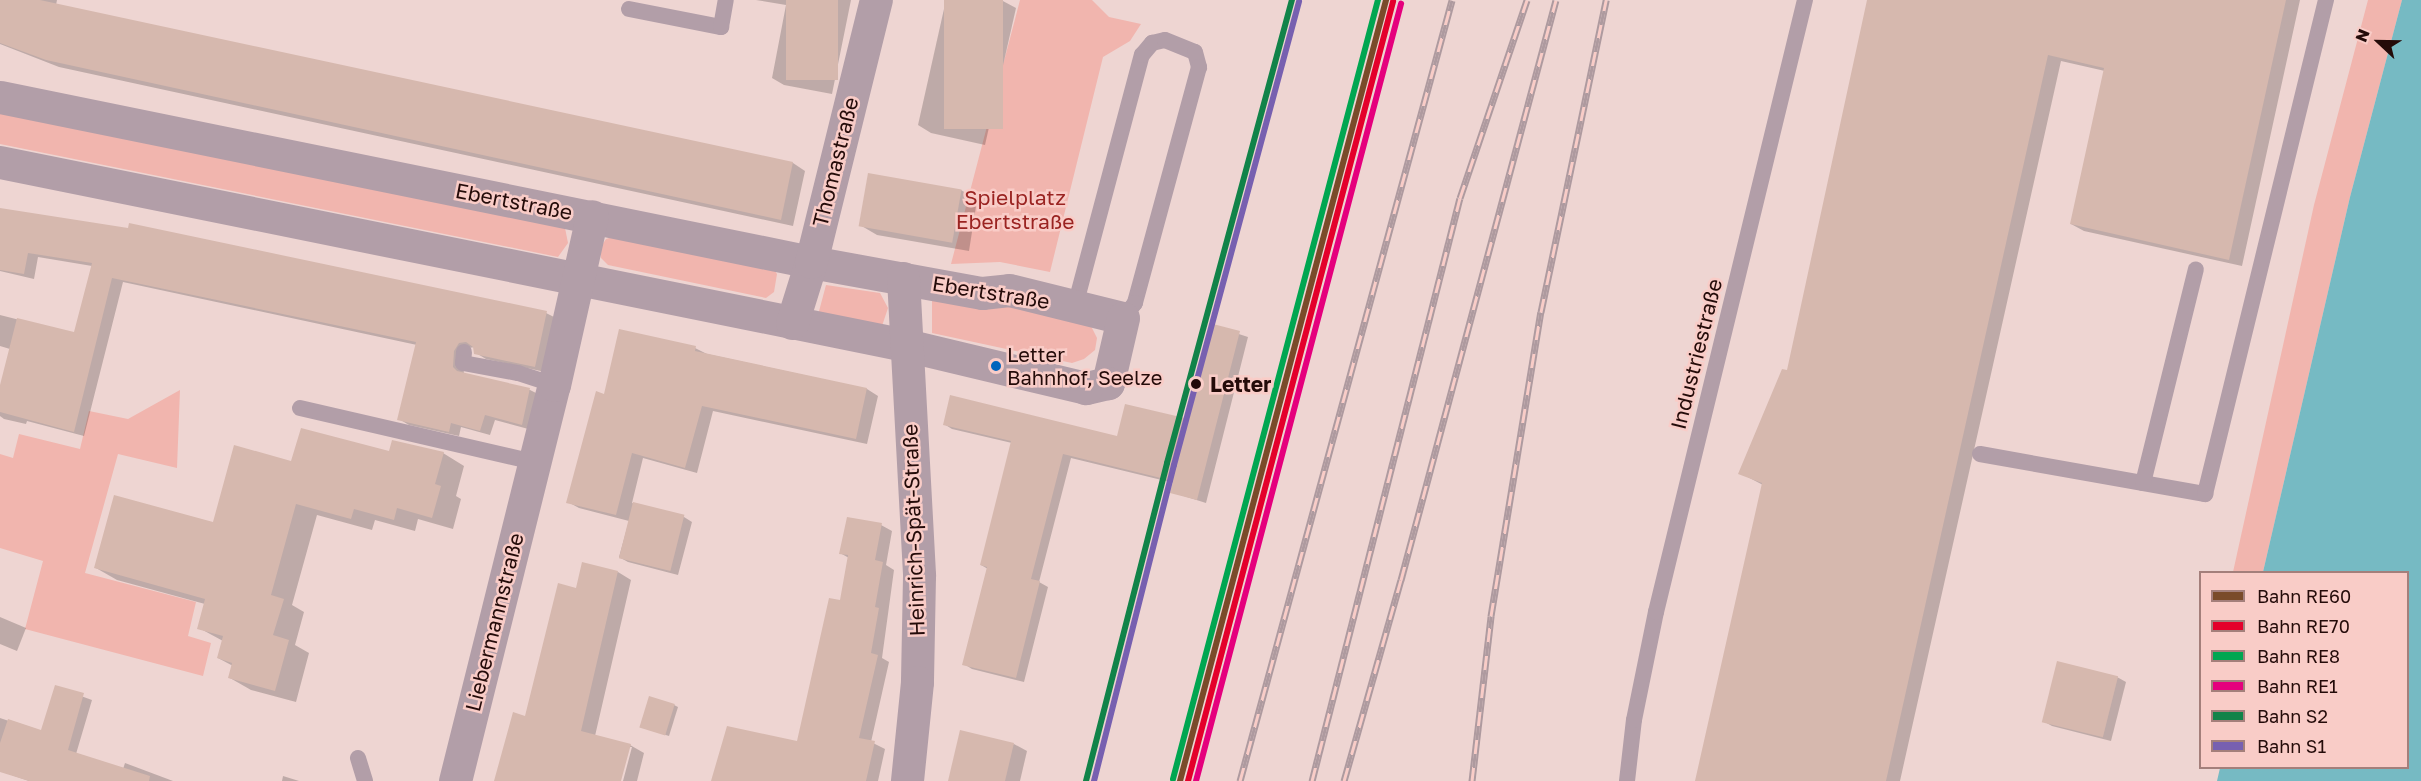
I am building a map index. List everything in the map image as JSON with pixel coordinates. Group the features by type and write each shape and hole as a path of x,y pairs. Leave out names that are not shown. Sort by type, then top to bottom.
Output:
{"street":[{"name":"Thomastraße","path":"792,323 811,261 876,0"},
{"name":"Ebertstraße","path":"0,97 811,261 982,293 1009,290 1123,318"},
{"path":"0,162 905,345 1086,388 1108,383 1123,318"},
{"name":"Liebermannstraße","path":"455,781 554,384 592,216"},
{"name":"Heinrich-Spät-Straße","path":"903,278 919,576 917,682 907,781"}],"lane":[{"path":"629,9 721,27 726,0"},
{"name":"Industriestraße","path":"1628,781 1634,720 1659,600 1805,0"},
{"path":"1980,454 2205,494 2326,0"},
{"path":"1075,306 1142,54 1152,43 1165,40 1195,52 1199,67 1135,303 1123,318"},
{"path":"2143,483 2196,269"},
{"path":"464,352 462,363 518,373 554,384"},
{"path":"300,408 533,462"},
{"path":"358,758 365,781"}],"green space":[{"name":"Spielplatz Ebertstraße","path":"1020,0 1092,0 1109,17 1141,24 1130,41 1103,57 1050,272 1000,262 951,264"},
{"path":"2368,0 2402,0 2350,197 2263,571 2233,571 2314,205"},
{"path":"0,112 565,228 568,243 558,257 0,144"},
{"path":"615,236 773,268 777,274 774,292 766,298 608,265 601,258 600,248 606,239"},
{"path":"826,285 880,293 888,308 882,326 818,315"},
{"path":"932,289 1090,324 1097,338 1095,350 1084,359 1072,363 932,333"},
{"path":"180,390 177,468 118,454 85,573 196,602 188,636 211,643 203,676 25,629 43,561 0,548 0,454 13,458 19,434 80,449 89,411 128,419"}],"water":[{"path":"2402,0 2421,0 2421,781 2217,781 2220,769 2409,769 2409,571 2263,571 2350,197"}],"building":[{"path":"0,0 40,0 793,162 781,220 46,60 0,43"},
{"path":"786,0 838,0 838,80 786,80"},
{"path":"944,0 1003,0 1003,129 944,129"},
{"path":"1867,0 2286,0 2229,260 2070,224 2104,68 2048,55 1886,781 1695,781 1762,483 1738,474 1782,369 1787,370"},
{"path":"868,173 962,189 952,243 859,226"},
{"path":"0,208 128,228 129,223 547,311 535,367 474,354 473,347 466,342 459,343 454,351 453,367 457,371 530,388 522,425 485,415 480,431 451,423 449,432 397,420 416,342 112,278 74,432 0,412 0,385 17,318 74,332 92,263 28,253 24,274 0,270"},
{"path":"1213,324 1240,331 1197,500 1170,493 1173,481 1063,454 1031,579 1040,581 1016,678 962,665 987,567 980,565 1011,441 943,425 950,395 1117,436 1125,404 1189,419"},
{"path":"619,329 696,346 695,351 867,388 856,439 702,406 685,468 632,453 616,515 566,503 596,391 604,394"},
{"path":"301,428 389,451 392,440 444,452 435,484 441,486 432,518 397,508 394,520 354,509 351,519 296,504 271,595 284,599 273,635 289,640 275,691 228,678 232,663 217,658 223,636 197,629 205,599 94,568 114,495 213,522 234,445 291,461"},
{"path":"633,502 684,515 670,571 619,558"},
{"path":"847,517 882,523 875,560 883,562 875,607 879,608 871,653 878,655 859,738 875,741 866,781 711,781 727,726 797,741 829,598 840,600 848,555 839,554"},
{"path":"582,562 618,571 581,731 631,744 621,781 494,781 513,712 525,716 558,583 576,588"},
{"path":"2057,661 2118,676 2103,737 2042,722"},
{"path":"55,685 84,693 68,750 150,776 149,781 29,781 0,772 0,743 8,719 41,730"},
{"path":"649,696 675,704 665,735 639,728"},
{"path":"960,730 1014,743 1005,781 948,781"}],"railway":[{"path":"1240,781 1452,0"},
{"path":"1312,781 1460,198 1527,0"},
{"path":"1344,781 1401,580 1556,0"},
{"path":"1472,781 1491,616 1541,312 1606,0"}],"rail line":[{"name":"S2","path":"1086,781 1167,463 1292,0"},
{"name":"RE8","path":"1173,779 1378,0"},
{"name":"RE60","path":"1180,781 1386,0"},
{"name":"S1","path":"1094,781 1174,465 1299,2"},
{"name":"RE70","path":"1188,781 1393,2"},
{"name":"RE1","path":"1196,781 1401,4"}],"place":[{"name":"Letter Bahnhof, Seelze","path":"996,366"},
{"name":"Letter","path":"1196,384"}]}
